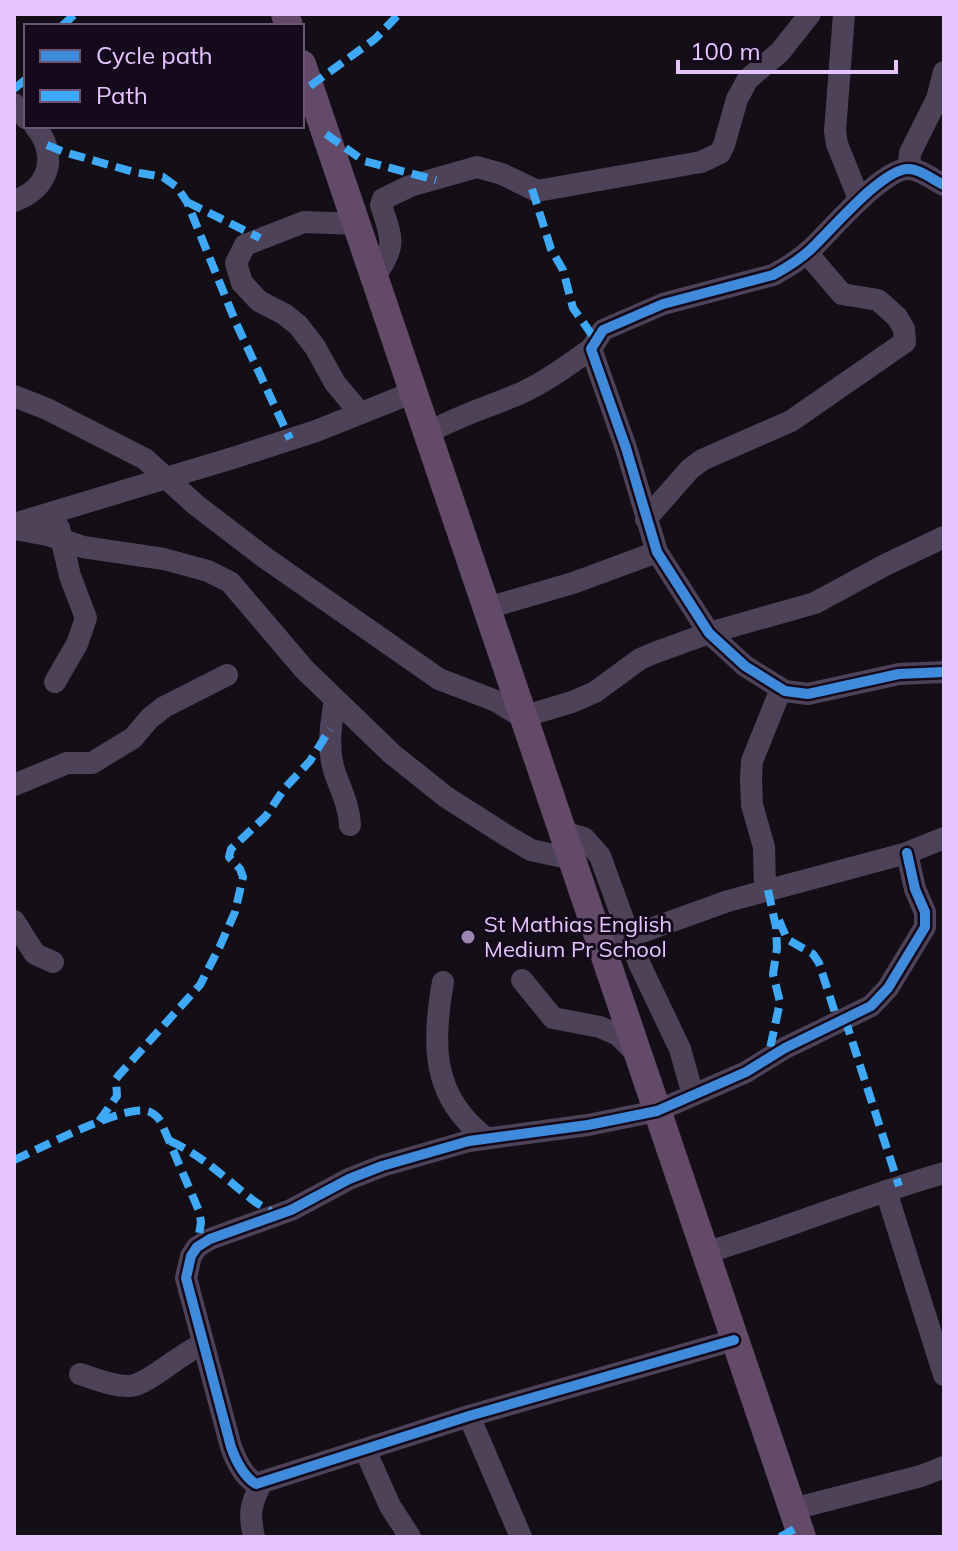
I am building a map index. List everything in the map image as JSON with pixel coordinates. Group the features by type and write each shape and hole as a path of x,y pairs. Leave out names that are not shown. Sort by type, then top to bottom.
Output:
{"main road":[{"path":"304,70 572,859 616,942 639,1056 802,1537"}],"street":[{"path":"375,276 392,246 391,232 381,205 383,199 410,186 477,167 502,174 537,191 701,162 720,153 743,86 780,52 810,14"},
{"path":"844,14 835,131 837,144 859,199"},
{"path":"909,168 910,153 937,99 944,72"},
{"path":"14,201 35,188 46,173 47,145 36,128"},
{"path":"428,433 460,415 531,387 591,349 603,330 675,299 773,275 807,253 859,199 881,181 909,168"},
{"path":"909,168 944,185"},
{"path":"357,224 304,222 251,241 241,249 236,263 238,276 249,293 298,325 315,347 335,383 360,413"},
{"path":"646,519 690,469 702,460 791,421 905,342 902,323 887,308 869,297 842,294 807,253"},
{"path":"591,349 626,448 657,552 709,633 745,666 781,689 808,694 899,674 944,672"},
{"path":"14,526 236,457 414,392"},
{"path":"14,396 47,409 145,459 196,505 264,557 439,679 496,701 522,717 595,692 640,659 709,633 815,603 944,537"},
{"path":"55,682 77,644 86,618 70,576 61,540 58,510"},
{"path":"14,526 83,547 178,562 230,582 304,669 392,754 446,797 531,850 572,859"},
{"path":"487,608 559,587 657,552"},
{"path":"14,785 67,763 92,763 133,738 164,707 227,675"},
{"path":"765,890 764,847 752,805 751,779 755,753 781,689"},
{"path":"335,700 330,729 331,752 334,770 349,808 350,825"},
{"path":"563,832 584,838 600,856 616,942 639,963 680,1049 693,1095"},
{"path":"616,942 765,890 907,853 944,838"},
{"path":"734,1340 469,1416 261,1484 250,1481 236,1461 186,1278 191,1256 197,1247 210,1239 291,1210 333,1186 382,1166 486,1138 588,1125 657,1111 746,1072 785,1048 871,1006 880,999 925,927 925,912 915,889 907,853"},
{"path":"14,921 35,954 53,962"},
{"path":"522,980 553,1018 600,1027 618,1035 639,1056"},
{"path":"443,982 435,1023 435,1052 449,1099 460,1116 486,1138"},
{"path":"705,1253 944,1173"},
{"path":"886,1191 944,1375"},
{"path":"80,1374 132,1386 203,1344"},
{"path":"469,1416 521,1537"},
{"path":"365,1450 390,1506 410,1537"},
{"path":"793,1509 921,1476 944,1467"},
{"path":"254,1537 250,1519 251,1502 261,1484"}],"marked path":[{"path":"64,24 75,14"},
{"path":"310,86 375,39 399,14"},
{"path":"14,89 24,81"},
{"path":"326,134 364,161 436,180"},
{"path":"47,145 134,172 163,177 177,187 187,202 236,323 290,439"},
{"path":"532,189 551,249 563,270 573,308 595,339"},
{"path":"187,202 260,238"},
{"path":"99,1121 117,1096 116,1079 200,985 220,946 235,912 243,877 229,857 231,849 266,816 284,789 310,761 330,729"},
{"path":"768,890 776,927 773,974 780,1002 768,1058"},
{"path":"779,920 787,939 813,954 819,963 838,1022"},
{"path":"845,1019 899,1186"},
{"path":"14,1160 100,1121 134,1111 151,1112 161,1122 199,1211 201,1222 197,1247"},
{"path":"170,1141 204,1161 275,1216"},
{"path":"780,1537 798,1527"}],"cycle path":[{"path":"944,185 914,170 899,171 872,189 810,250 783,270 663,304 603,330 591,349 626,448 657,552 709,633 745,666 785,691 808,694 899,674 944,672"},
{"path":"734,1340 469,1416 256,1484 240,1468 231,1447 186,1278 191,1256 197,1247 210,1239 291,1210 349,1179 382,1166 469,1141 588,1125 657,1111 746,1072 785,1048 871,1006 888,988 925,927 925,912 915,889 907,853"}],"place":[{"name":"St Mathias English Medium Pr School","path":"468,937"}]}
